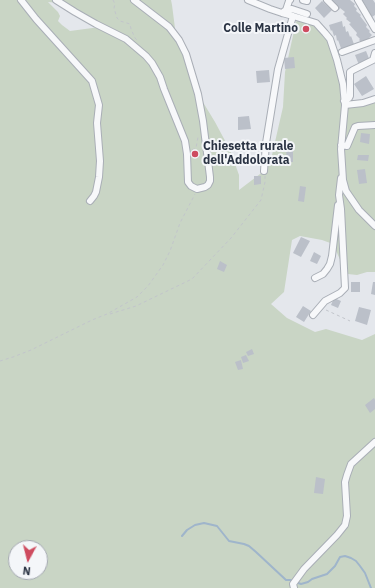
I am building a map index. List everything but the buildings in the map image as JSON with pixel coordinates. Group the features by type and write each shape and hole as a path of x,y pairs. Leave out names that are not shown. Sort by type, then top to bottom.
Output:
{"street":[{"path":"21,0 36,19 92,81 94,86 99,105 97,123 100,161 96,192 90,201"},
{"path":"56,0 96,24 126,39 152,63 160,77 183,135 187,154 188,182 191,186 197,189 204,187 208,185 210,177 198,94 188,58 179,40 169,27 134,0"},
{"path":"248,0 270,9 284,12 316,23 330,39 342,78 344,103 341,145 343,180 346,191 359,210 375,226"},
{"path":"284,12 290,0"},
{"path":"327,0 335,8"},
{"path":"358,0 375,29"},
{"path":"284,12 292,9 307,14"},
{"path":"264,171 266,143 278,69 293,16"},
{"path":"342,52 375,40"},
{"path":"344,103 350,96 350,72 371,62 375,53"},
{"path":"344,103 363,103 375,99"},
{"path":"341,145 347,146 355,127 375,124"},
{"path":"315,278 323,274 327,269 332,256 342,169"},
{"path":"313,315 325,301 340,293 344,288 341,209 339,195"},
{"path":"294,586 304,569 345,525 347,516 345,482 347,475 351,464 375,442"}],"path":[{"path":"195,151 199,134"},
{"path":"187,154 196,148"},
{"path":"0,361 31,350 92,320 136,306 192,279 231,238 261,200 265,182 264,171"},
{"path":"107,314 137,297 148,286 163,265 170,251 180,223 197,189"},
{"path":"320,307 350,321"}],"green space":[{"path":"0,0 171,0 176,36 198,94 230,150 239,175 239,190 264,171 272,155 283,107 285,72 296,22 299,18 316,23 325,33 337,60 345,105 351,108 375,102 375,272 367,272 357,275 348,274 333,244 322,240 300,236 292,240 284,292 271,304 287,318 315,332 326,329 362,340 375,334 375,588 0,588","holes":["48,2 61,3 100,27 70,31 58,21 60,16 58,12"]}],"waterway":[{"path":"182,536 187,530 195,525 204,523 217,526 229,541 249,546 286,580 301,584 327,574 335,566 340,557 345,556 356,561 365,573 371,588"}],"place":[{"name":"Colle Martino","path":"306,29"},
{"name":"Chiesetta rurale dell'Addolorata","path":"195,154"}]}
